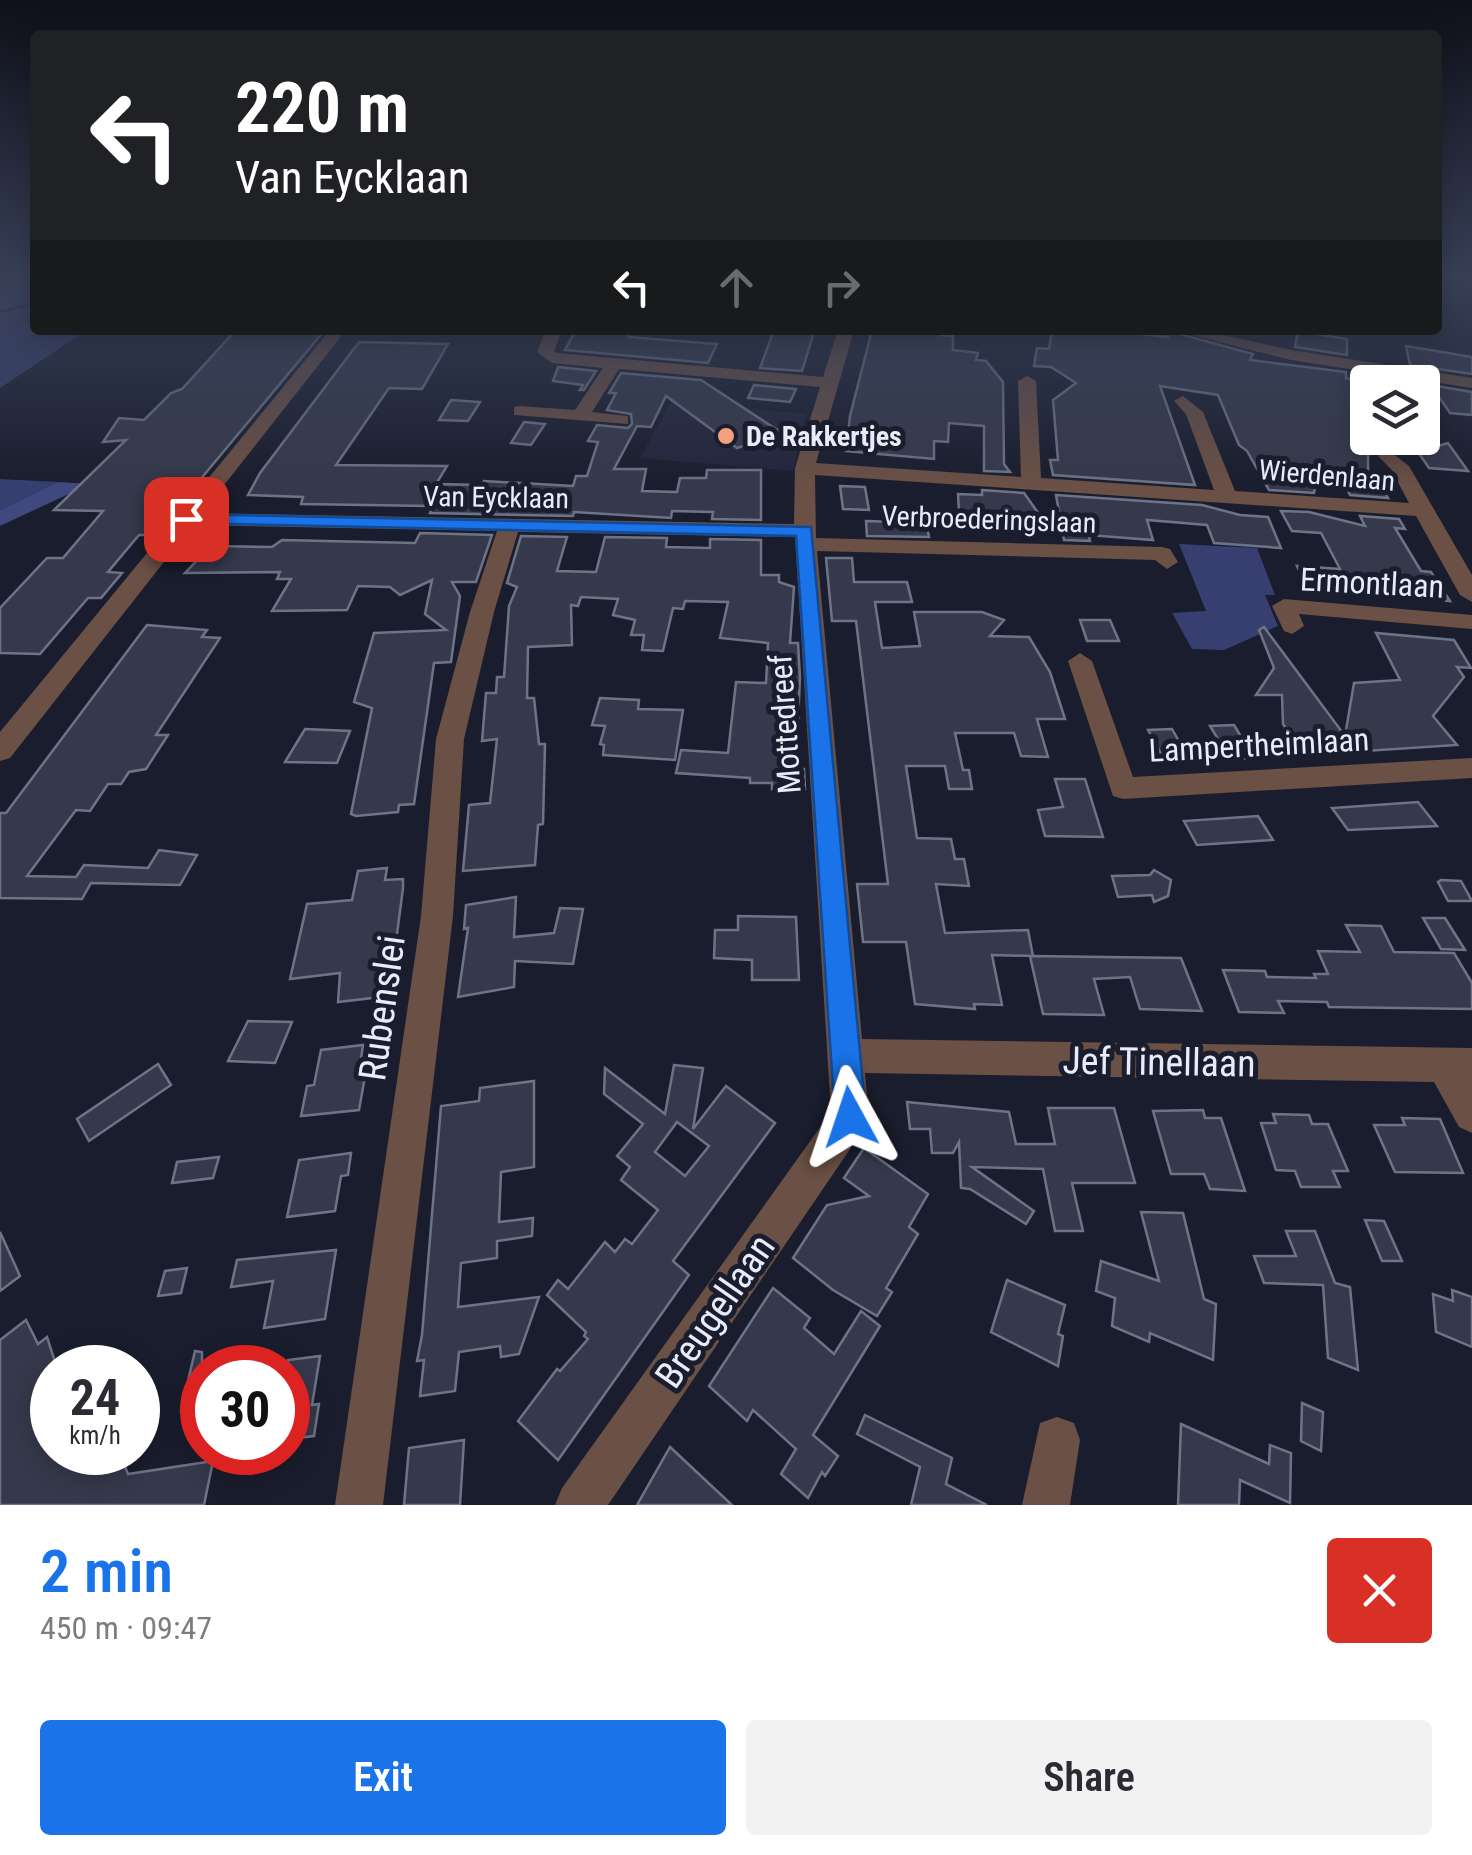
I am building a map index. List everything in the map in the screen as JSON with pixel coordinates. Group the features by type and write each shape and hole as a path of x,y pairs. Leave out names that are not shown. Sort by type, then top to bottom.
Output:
{"street":[{"path":"0,751 323,348"},
{"path":"548,348 545,356 830,383"},
{"name":"Mottedreef","path":"840,348 805,468 805,537 850,1117"},
{"path":"1261,348 1472,383"},
{"path":"580,416 614,364"},
{"path":"1027,381 1032,482"},
{"name":"Wierdenlaan","path":"1182,401 1194,412 1226,494"},
{"path":"520,411 622,420"},
{"name":"Wierdenlaan","path":"1388,456 1399,466 1472,595"},
{"name":"Wierdenlaan","path":"805,468 1423,510"},
{"name":"Van Eycklaan","path":"186,519 805,537"},
{"name":"Rubenslei","path":"359,1505 437,916 450,739 482,612 509,528"},
{"name":"Verbroederingslaan","path":"805,537 1162,554 1167,562"},
{"name":"Ermontlaan","path":"1292,626 1284,606 1472,622"},
{"name":"Lampertheimlaan","path":"1080,661 1124,788 1472,768"},
{"name":"Jef Tinellaan","path":"846,1056 1459,1066"},
{"path":"1459,1066 1472,1114"},
{"name":"Breugellaan","path":"580,1505 850,1117"},
{"path":"1046,1505 1057,1440"}],"shaded area":[{"path":"0,348 60,348 0,388"},
{"name":"De Rakkertjes","path":"671,402 806,414 793,471 640,458"},
{"path":"0,479 58,482 0,510"},
{"path":"58,482 90,484 0,526 0,510"},
{"path":"1179,544 1257,548 1275,595 1265,595 1278,626 1224,650 1192,649 1172,613 1206,611"}],"building":[{"path":"219,348 310,348 154,535 139,535 108,572 122,573 101,598 88,598 40,654 0,653 0,608 47,558 63,558 103,511 54,510 126,440 103,442 119,418 144,420 171,393 182,389"},
{"path":"354,348 446,348 422,389 389,388 336,465 447,466 436,484 482,485 484,481 573,486 576,476 587,476 598,442 588,441 597,425 628,428 632,424 631,414 607,410 616,393 609,393 621,373 701,380 782,433 737,448 666,396 651,427 637,426 614,469 646,469 642,491 677,492 680,478 706,478 707,470 761,470 761,520 712,519 713,512 672,511 671,518 574,512 573,516 430,513 429,506 301,504 303,497 248,495 260,473"},
{"path":"566,348 715,348 708,363"},
{"path":"767,348 809,348 802,371 760,368"},
{"path":"867,348 953,348 978,353 976,360 986,361 1003,382 1004,464 1010,472 984,471 984,426 949,423 948,442 934,441 934,459 846,451 850,416"},
{"path":"1040,348 1232,348 1253,354 1250,360 1346,372 1346,378 1350,379 1350,455 1368,455 1368,480 1379,481 1388,498 1350,495 1344,483 1316,481 1314,493 1269,490 1247,451 1239,445 1218,395 1160,386 1195,485 1053,475 1050,460 1058,460 1053,400 1076,383 1051,367 1034,366"},
{"path":"1303,348 1347,348 1347,355"},
{"path":"1406,348 1472,357 1472,374 1440,369 1440,365 1410,365"},
{"path":"558,367 596,371 584,390 580,390 583,385 553,381"},
{"path":"754,385 796,389 790,402 748,398"},
{"path":"1440,387 1472,392 1472,415 1450,413 1440,398"},
{"path":"451,400 480,402 468,421 439,420"},
{"path":"524,422 545,424 531,445 511,443"},
{"path":"1448,443 1468,471 1429,468 1420,455 1440,455 1440,445"},
{"path":"840,486 865,487 869,510 843,509"},
{"path":"982,490 1024,493 1046,524 1032,535 993,515 959,513 958,494 982,495"},
{"path":"1056,495 1202,505 1240,515 1268,517 1281,548 1214,543 1207,525 1147,520 1153,540 1089,535 1090,541 1064,540"},
{"path":"1281,511 1309,512 1365,526 1360,516 1399,519 1405,529 1395,528 1421,571 1431,572 1450,601 1308,590 1297,566 1340,569 1321,533 1292,531"},
{"path":"866,521 926,523 929,537 867,536"},
{"path":"420,533 492,535 476,582 452,582 460,596 451,662 434,663 414,804 399,805 398,812 356,816 351,814 372,708 354,702 374,633 446,630 425,614 432,580 400,595 390,587 358,586 347,610 272,611 291,579 277,579 280,572 185,573 211,546 272,547 282,540 415,543"},
{"path":"521,536 567,537 557,571 596,572 605,537 667,538 666,547 710,548 710,539 761,540 761,575 779,575 779,582 794,587 790,643 798,643 800,677 796,769 804,769 805,789 772,789 772,783 750,783 750,778 676,773 681,750 728,753 736,682 766,683 768,643 720,638 728,602 685,601 683,609 673,608 663,651 642,650 644,635 631,635 635,620 613,615 618,599 581,597 578,606 571,605 572,645 528,647 527,698 534,698 539,744 545,744 543,824 538,825 535,865 463,871 469,805 490,803 497,739 482,741 486,693 496,693 497,677 504,677 509,606 517,587 507,583"},
{"path":"826,558 852,558 854,582 907,582 912,602 875,602 882,648 920,646 914,612 982,612 1004,620 990,636 1029,637 1050,672 1065,719 1037,719 1048,757 1021,756 1014,733 955,733 963,770 969,770 972,789 949,789 945,766 906,766 917,838 951,839 955,859 964,859 969,886 936,884 945,933 1028,930 1033,956 992,955 1002,1005 974,1004 975,1009 915,1004 906,942 863,942 857,884 888,884 856,621 832,621"},
{"path":"1080,620 1110,620 1119,641 1087,641"},
{"path":"147,625 207,630 202,637 220,638 156,735 168,735 146,769 129,772 121,784 108,784 90,811 76,810 27,876 76,877 84,865 148,868 159,850 197,855 180,885 91,883 82,899 0,898 0,813 6,813"},
{"path":"1264,627 1345,736 1354,683 1400,680 1376,633 1454,640 1471,668 1457,667 1464,677 1433,716 1457,745 1304,755 1283,724 1282,695 1256,695 1274,668 1259,630"},
{"path":"600,698 639,700 638,709 683,710 675,760 603,755 604,745 600,744 605,726 592,725"},
{"path":"1234,725 1254,758 1230,759 1210,726"},
{"path":"305,729 350,731 337,763 285,762"},
{"path":"1172,729 1191,762 1166,763 1148,730"},
{"path":"1055,779 1085,779 1103,837 1045,836 1038,810 1063,807"},
{"path":"1418,802 1437,826 1348,830 1332,808"},
{"path":"1258,816 1273,840 1197,845 1184,821"},
{"path":"387,868 385,880 403,879 389,996 338,1002 340,973 290,979 307,904 352,900 358,871"},
{"path":"1154,870 1171,880 1168,896 1154,902 1152,895 1118,897 1112,876 1150,875"},
{"path":"1461,881 1472,901 1448,901 1438,882"},
{"path":"516,897 514,937 554,933 560,908 583,909 573,964 515,961 514,987 458,997 468,928 464,929 466,905"},
{"path":"738,916 796,917 799,980 752,980 752,960 714,958 715,930 738,930"},
{"path":"1423,918 1445,918 1465,950 1441,949"},
{"path":"1346,925 1381,926 1394,952 1454,953 1472,983 1472,1009 1329,1007 1327,1002 1278,1001 1284,1013 1239,1012 1223,970 1265,971 1267,977 1316,978 1314,974 1328,974 1318,951 1360,952"},
{"path":"1030,956 1181,958 1202,1011 1140,1009 1130,977 1094,979 1104,1015 1043,1014"},
{"path":"248,1021 292,1022 275,1063 228,1061"},
{"path":"363,1045 359,1072 366,1071 359,1110 301,1116 307,1086 314,1085 321,1050"},
{"path":"158,1064 171,1085 89,1141 77,1119"},
{"path":"674,1065 703,1068 693,1129 726,1086 775,1123 673,1261 689,1275 558,1460 518,1421 557,1369 560,1371 588,1339 584,1336 586,1332 547,1295 558,1280 568,1289 605,1242 615,1252 625,1239 632,1244 658,1210 621,1180 630,1167 617,1156 643,1124 604,1094 605,1068 665,1114","holes":["677,1122 709,1146 685,1176 655,1152"]},
{"path":"534,1081 534,1167 501,1172 499,1222 533,1218 532,1236 497,1241 497,1258 461,1263 458,1307 539,1297 519,1354 501,1357 500,1346 459,1352 455,1391 420,1396 424,1360 417,1361 441,1106 479,1101 480,1088"},
{"path":"907,1102 1009,1112 1016,1144 1055,1144 1048,1108 1114,1108 1135,1183 1072,1183 1083,1231 1055,1231 1043,1169 972,1167 1034,1211 1026,1224 970,1189 961,1188 959,1142 953,1153 932,1153 930,1129 910,1129"},
{"path":"1203,1110 1205,1118 1221,1118 1245,1191 1210,1189 1204,1174 1171,1174 1153,1111"},
{"path":"1273,1114 1309,1115 1312,1124 1328,1124 1348,1171 1333,1171 1340,1187 1301,1187 1295,1171 1276,1170 1261,1123 1276,1123"},
{"path":"1402,1118 1440,1119 1463,1173 1395,1172 1374,1125 1405,1125"},
{"path":"864,1148 928,1194 909,1227 918,1234 886,1288 892,1292 877,1316 833,1290 793,1258 827,1205 869,1196 844,1178"},
{"path":"351,1153 348,1175 341,1176 335,1211 287,1217 299,1160"},
{"path":"219,1157 213,1178 172,1183 177,1162"},
{"path":"1141,1212 1183,1213 1204,1299 1216,1304 1213,1360 1150,1333 1149,1342 1112,1326 1115,1298 1096,1291 1101,1261 1159,1281"},
{"path":"1365,1220 1384,1221 1402,1261 1382,1261"},
{"path":"1286,1231 1315,1231 1335,1283 1350,1287 1358,1370 1328,1358 1323,1285 1264,1283 1254,1256 1296,1256"},
{"path":"0,1232 20,1276 0,1291"},
{"path":"336,1250 325,1319 264,1328 273,1281 231,1287 237,1260"},
{"path":"187,1268 181,1293 158,1296 165,1271"},
{"path":"1007,1280 1065,1305 1058,1334 1063,1336 1058,1366 991,1332"},
{"path":"773,1288 810,1318 804,1328 834,1354 861,1311 880,1326 813,1435 838,1456 825,1476 822,1472 808,1498 781,1474 796,1449 753,1410 747,1421 709,1386"},
{"path":"1452,1290 1472,1297 1472,1347 1436,1332 1433,1294 1453,1301"},
{"path":"26,1320 38,1344 47,1337 50,1345 30,1345 30,1475 160,1475 160,1469 180,1466 180,1475 210,1475 204,1505 0,1505 0,1340"},
{"path":"320,1356 312,1405 319,1404 314,1436 310,1436 310,1357"},
{"path":"1302,1403 1323,1412 1321,1451 1301,1441"},
{"path":"865,1415 952,1458 946,1484 987,1505 911,1505 920,1467 857,1434"},
{"path":"1181,1424 1269,1464 1270,1445 1291,1453 1290,1503 1240,1480 1239,1505 1178,1505"},
{"path":"464,1440 460,1505 404,1505 409,1448"},
{"path":"670,1447 732,1505 637,1505"}],"place":[{"name":"De Rakkertjes","path":"726,436"}],"route":[{"path":"186,519 805,531 850,1117"}]}
